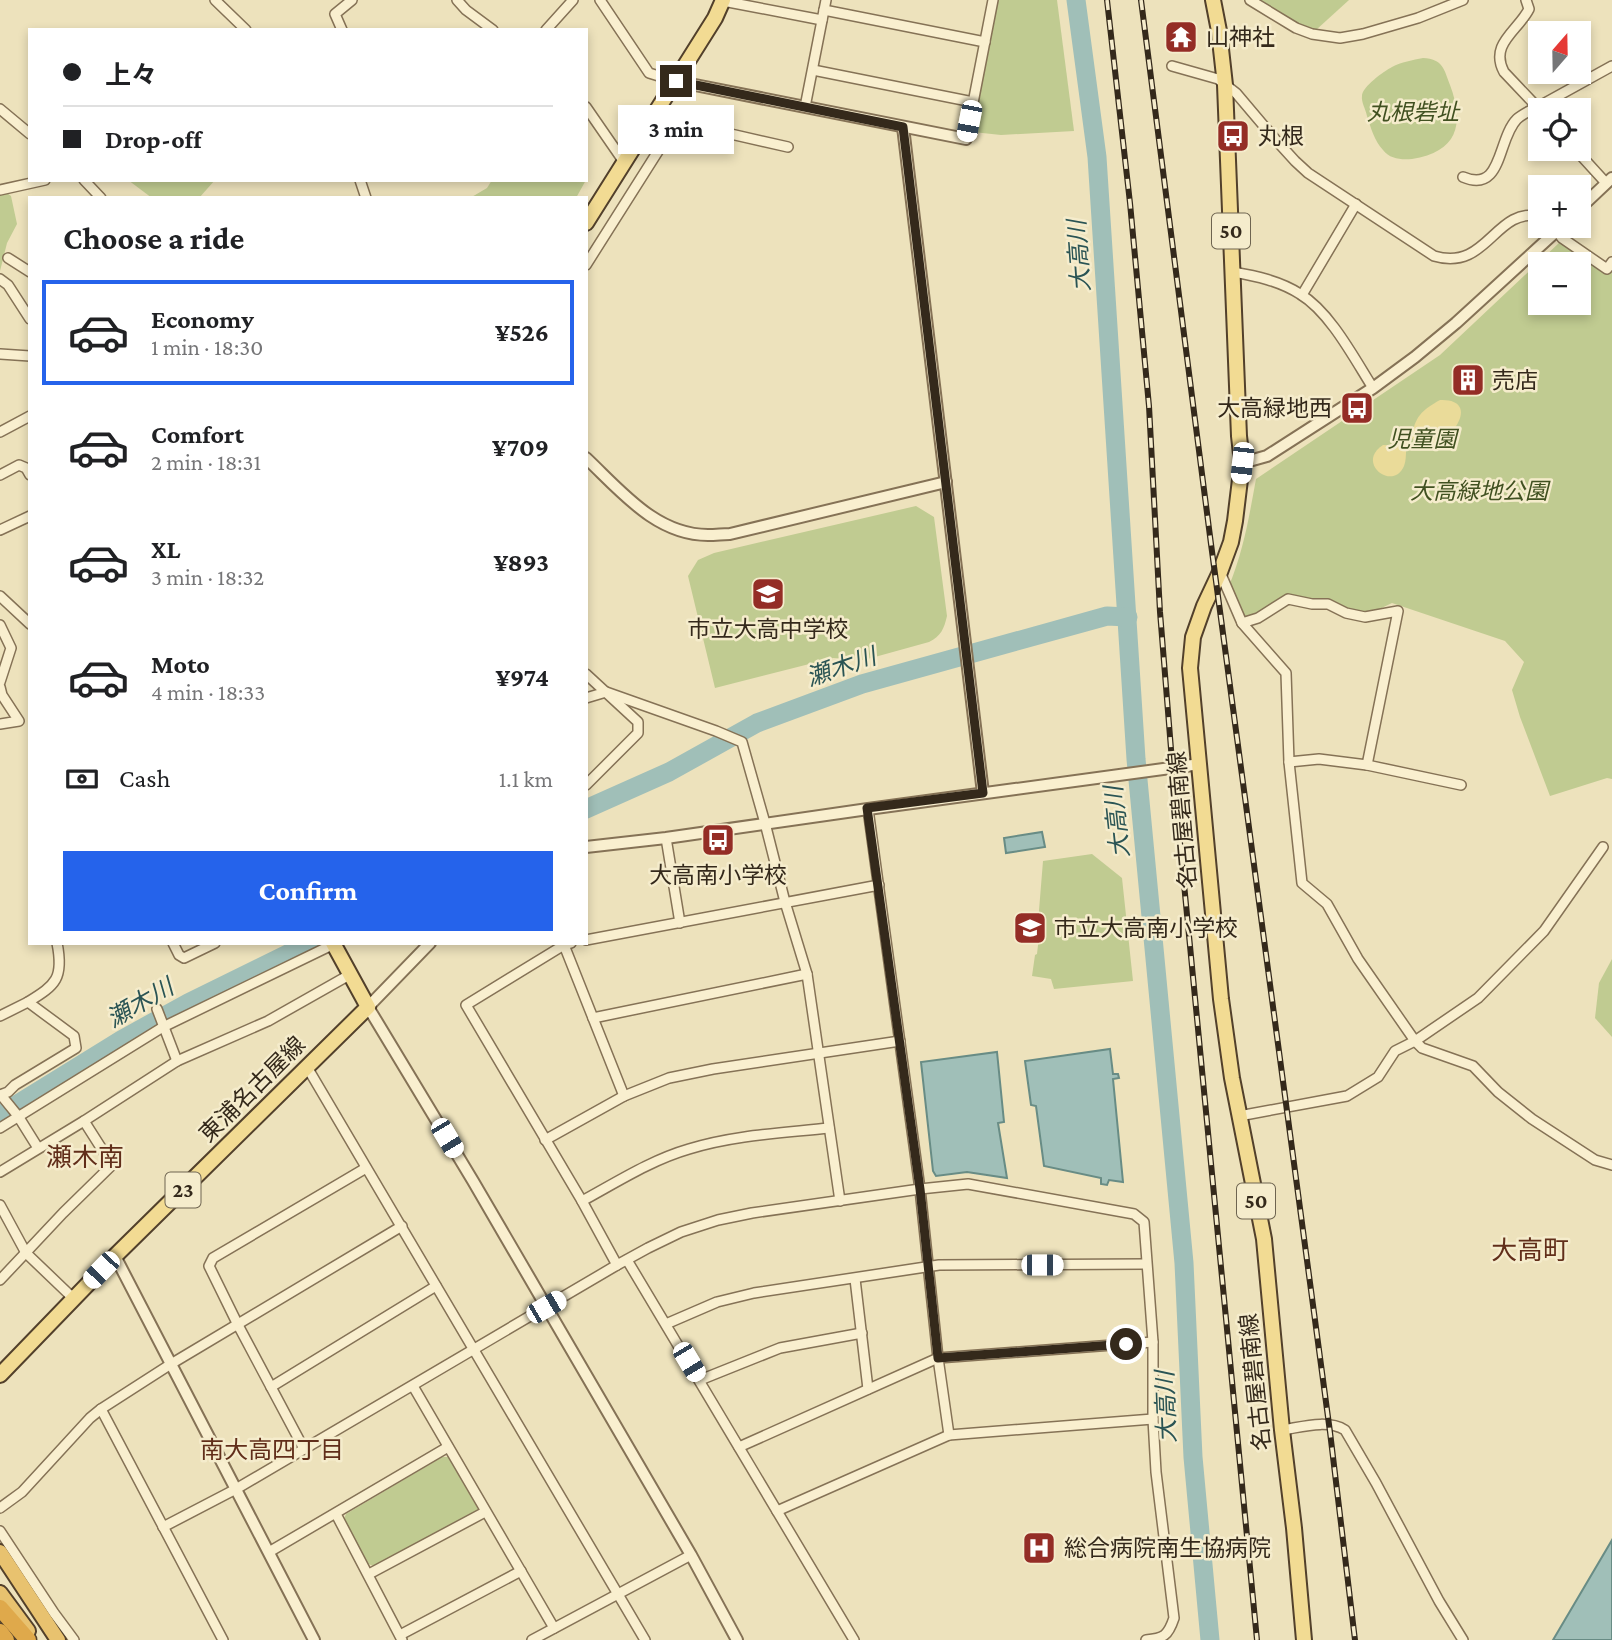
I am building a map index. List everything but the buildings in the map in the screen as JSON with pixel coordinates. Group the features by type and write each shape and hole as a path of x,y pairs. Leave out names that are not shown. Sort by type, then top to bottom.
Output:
{"highway":[{"path":"0,1552 58,1640"},
{"path":"0,1592 34,1640"},
{"path":"0,1609 22,1640"},
{"path":"0,1609 28,1640"},
{"path":"0,1632 6,1640"}],"main road":[{"name":"名古屋碧南線","path":"1213,0 1225,85 1242,463 1231,542 1204,606 1194,637 1190,668 1221,999 1232,1078 1264,1239 1304,1640"},
{"path":"588,220 715,18 723,1"},
{"path":"334,945 368,1007"},
{"name":"東浦名古屋線","path":"0,1375 115,1256 368,1007"}],"street":[{"path":"215,0 244,28"},
{"path":"341,28 335,14 352,0"},
{"path":"457,0 490,28"},
{"path":"547,28 573,0"},
{"path":"600,0 649,73 676,81 965,139 993,0"},
{"path":"1250,0 1296,28 1312,34 1340,38 1418,18 1462,0"},
{"path":"1526,0 1529,9 1527,13 1499,53 1504,72 1529,98"},
{"path":"723,1 822,20"},
{"path":"805,107 825,5 985,42"},
{"path":"1172,66 1218,79 1238,95 1295,161 1321,183 1434,256 1445,259 1461,258 1472,253 1516,216 1528,216"},
{"path":"1558,98 1612,66"},
{"path":"813,70 973,102"},
{"path":"0,109 28,132"},
{"path":"588,110 624,162"},
{"path":"1463,177 1481,181 1490,176 1510,128 1528,111"},
{"path":"588,262 674,126 689,123 788,147"},
{"path":"903,127 983,793"},
{"path":"1588,161 1609,181 1591,198"},
{"path":"0,190 36,182"},
{"path":"86,182 99,196"},
{"path":"1303,295 1356,204"},
{"path":"1242,463 1267,456 1373,388 1432,344 1545,238"},
{"path":"1562,238 1606,269 1612,262"},
{"path":"8,258 28,271"},
{"path":"1233,272 1257,276 1303,295 1325,316 1373,388"},
{"path":"0,279 8,285 28,316"},
{"path":"0,354 28,355"},
{"path":"0,432 28,416"},
{"path":"588,460 645,513 663,524 707,536 730,534 946,482"},
{"path":"0,474 19,466 28,472"},
{"path":"0,530 28,517"},
{"path":"1220,572 1242,623 1286,673 1289,762 1302,883 1327,904 1358,959 1422,1048 1474,1066 1498,1092 1532,1119 1595,1160 1612,1165"},
{"path":"0,596 28,622"},
{"path":"1242,623 1258,618 1288,599 1328,604 1346,613 1365,617 1398,611 1367,765"},
{"path":"0,625 11,648 0,682"},
{"path":"588,678 596,695 638,722 638,733 588,783"},
{"path":"0,687 19,722 0,724"},
{"path":"596,695 721,733 741,742 807,974 840,1200"},
{"path":"1289,762 1320,759 1367,765 1461,785"},
{"path":"588,845 666,838 867,808 1200,764"},
{"path":"867,808 920,1189 927,1267 949,1436"},
{"path":"666,838 680,923"},
{"path":"1239,1116 1348,1096 1378,1077 1395,1051 1415,1041 1478,998 1544,931 1603,847"},
{"path":"588,940 879,884"},
{"path":"0,1016 49,989 61,969 57,945"},
{"path":"174,945 179,955 184,958 211,945"},
{"path":"0,1128 162,1026 331,945"},
{"path":"428,945 368,1007 473,1181 691,1555 737,1640"},
{"path":"565,945 466,1005 617,1265"},
{"path":"567,945 624,1096"},
{"path":"0,1172 177,1061 268,1021 351,974"},
{"path":"593,1018 807,974"},
{"path":"28,1002 74,1036 76,1048 15,1085 2,1097 38,1148"},
{"path":"158,1011 177,1061"},
{"path":"545,1140 624,1096 669,1078 900,1041"},
{"path":"307,1067 645,1640"},
{"path":"0,1280 112,1165 84,1121"},
{"path":"582,1201 647,1165 690,1149 737,1139 829,1128"},
{"path":"304,1449 209,1266 213,1258 366,1168"},
{"path":"163,1527 236,1489 617,1265 681,1232 752,1213 968,1184 1134,1214 1144,1222 1153,1342 1156,1472 1174,1618 1170,1631 1161,1638 1146,1640"},
{"path":"0,1205 26,1253 74,1299"},
{"path":"0,1508 22,1492 100,1409 402,1226"},
{"path":"115,1256 314,1640"},
{"path":"627,1260 854,1640"},
{"path":"666,1324 718,1302 754,1293 939,1265 1146,1264"},
{"path":"855,1279 868,1389"},
{"path":"271,1387 436,1286"},
{"path":"700,1380 780,1348 862,1333"},
{"path":"739,1447 938,1358 1153,1342"},
{"path":"413,1386 554,1629"},
{"path":"100,1409 223,1640"},
{"path":"777,1511 949,1436 1153,1419"},
{"path":"1282,1430 1327,1424 1345,1430 1438,1601 1463,1640"},
{"path":"269,1552 448,1447"},
{"path":"369,1574 485,1512"},
{"path":"336,1514 401,1637 521,1572"},
{"path":"0,1531 75,1640"},
{"path":"532,1640 691,1555"}],"green space":[{"path":"998,0 1057,0 1074,131 1001,135 973,132"},
{"path":"1259,0 1349,0 1316,30 1301,25"},
{"name":"丸根砦址","path":"1423,58 1435,60 1444,70 1455,99 1457,112 1454,134 1439,150 1427,155 1412,159 1396,158 1386,153 1375,138 1363,103 1363,92 1388,69 1403,62"},
{"path":"131,182 213,182 201,196 149,196"},
{"path":"491,182 585,182 577,196 473,196 487,188"},
{"path":"7,193 11,196 17,224 7,243 0,271 0,195"},
{"name":"大高緑地公園","path":"1560,242 1574,252 1549,252"},
{"name":"大高緑地公園","path":"1591,264 1606,274 1612,270 1612,779 1607,778 1550,796 1512,690 1524,662 1505,641 1392,603 1369,614 1357,614 1331,602 1288,594 1245,619 1229,586 1242,546 1256,479 1440,355 1528,272 1528,315 1591,315"},
{"path":"916,506 934,517 947,616 939,635 929,642 864,660 833,658 715,688 688,576 698,560 714,553"},
{"path":"1092,854 1122,878 1133,981 1054,989 1051,979 1032,976 1039,936 1043,861"},
{"path":"1612,959 1612,1037 1595,1018 1599,983"},
{"path":"442,1457 448,1457 478,1509 476,1512 374,1566 368,1564 344,1519 346,1514"}],"sand":[{"path":"1440,400 1454,402 1460,409 1460,418 1454,428 1434,443 1423,444 1412,438 1420,415"},
{"path":"1383,445 1403,446 1406,449 1404,466 1399,473 1392,476 1385,476 1374,466 1375,452"}],"water":[{"path":"1042,832 1045,847 1006,853 1004,838"},
{"path":"1110,1049 1113,1074 1118,1074 1119,1078 1113,1079 1123,1182 1109,1180 1107,1185 1101,1184 1101,1178 1044,1166 1036,1106 1031,1105 1025,1061"},
{"path":"997,1052 1004,1122 998,1123 1007,1178 967,1172 936,1176 933,1171 921,1062"},
{"path":"1612,1540 1612,1640 1553,1640"}],"waterway":[{"name":"大高川","path":"1076,0 1097,157 1136,759 1184,1263 1193,1457 1210,1640"},
{"name":"瀬木川","path":"588,808 669,772 757,723 862,684 1107,616 1128,617"},
{"name":"瀬木川","path":"0,1115 121,1040 188,1003 306,945"}],"railway":[{"path":"1107,0 1149,406 1160,612 1171,749 1257,1640"},
{"path":"1141,0 1330,1432 1355,1640"}],"place":[{"name":"山神社","path":"1181,37"},
{"name":"丸根","path":"1233,136"},
{"name":"売店","path":"1468,380"},
{"name":"大高緑地西","path":"1357,408"},
{"name":"市立大高中学校","path":"768,594"},
{"name":"大高南小学校","path":"718,840"},
{"name":"市立大高南小学校","path":"1030,928"},
{"name":"総合病院南生協病院","path":"1039,1548"}],"district":[{"name":"瀬木南","path":"85,1157"},
{"name":"大高町","path":"1530,1250"},
{"name":"南大高四丁目","path":"272,1450"}],"route":[{"path":"676,81 903,127 983,793 867,808 920,1189 938,1358 1126,1344"}],"park label":[{"name":"児童園","path":"1422,439"}]}
